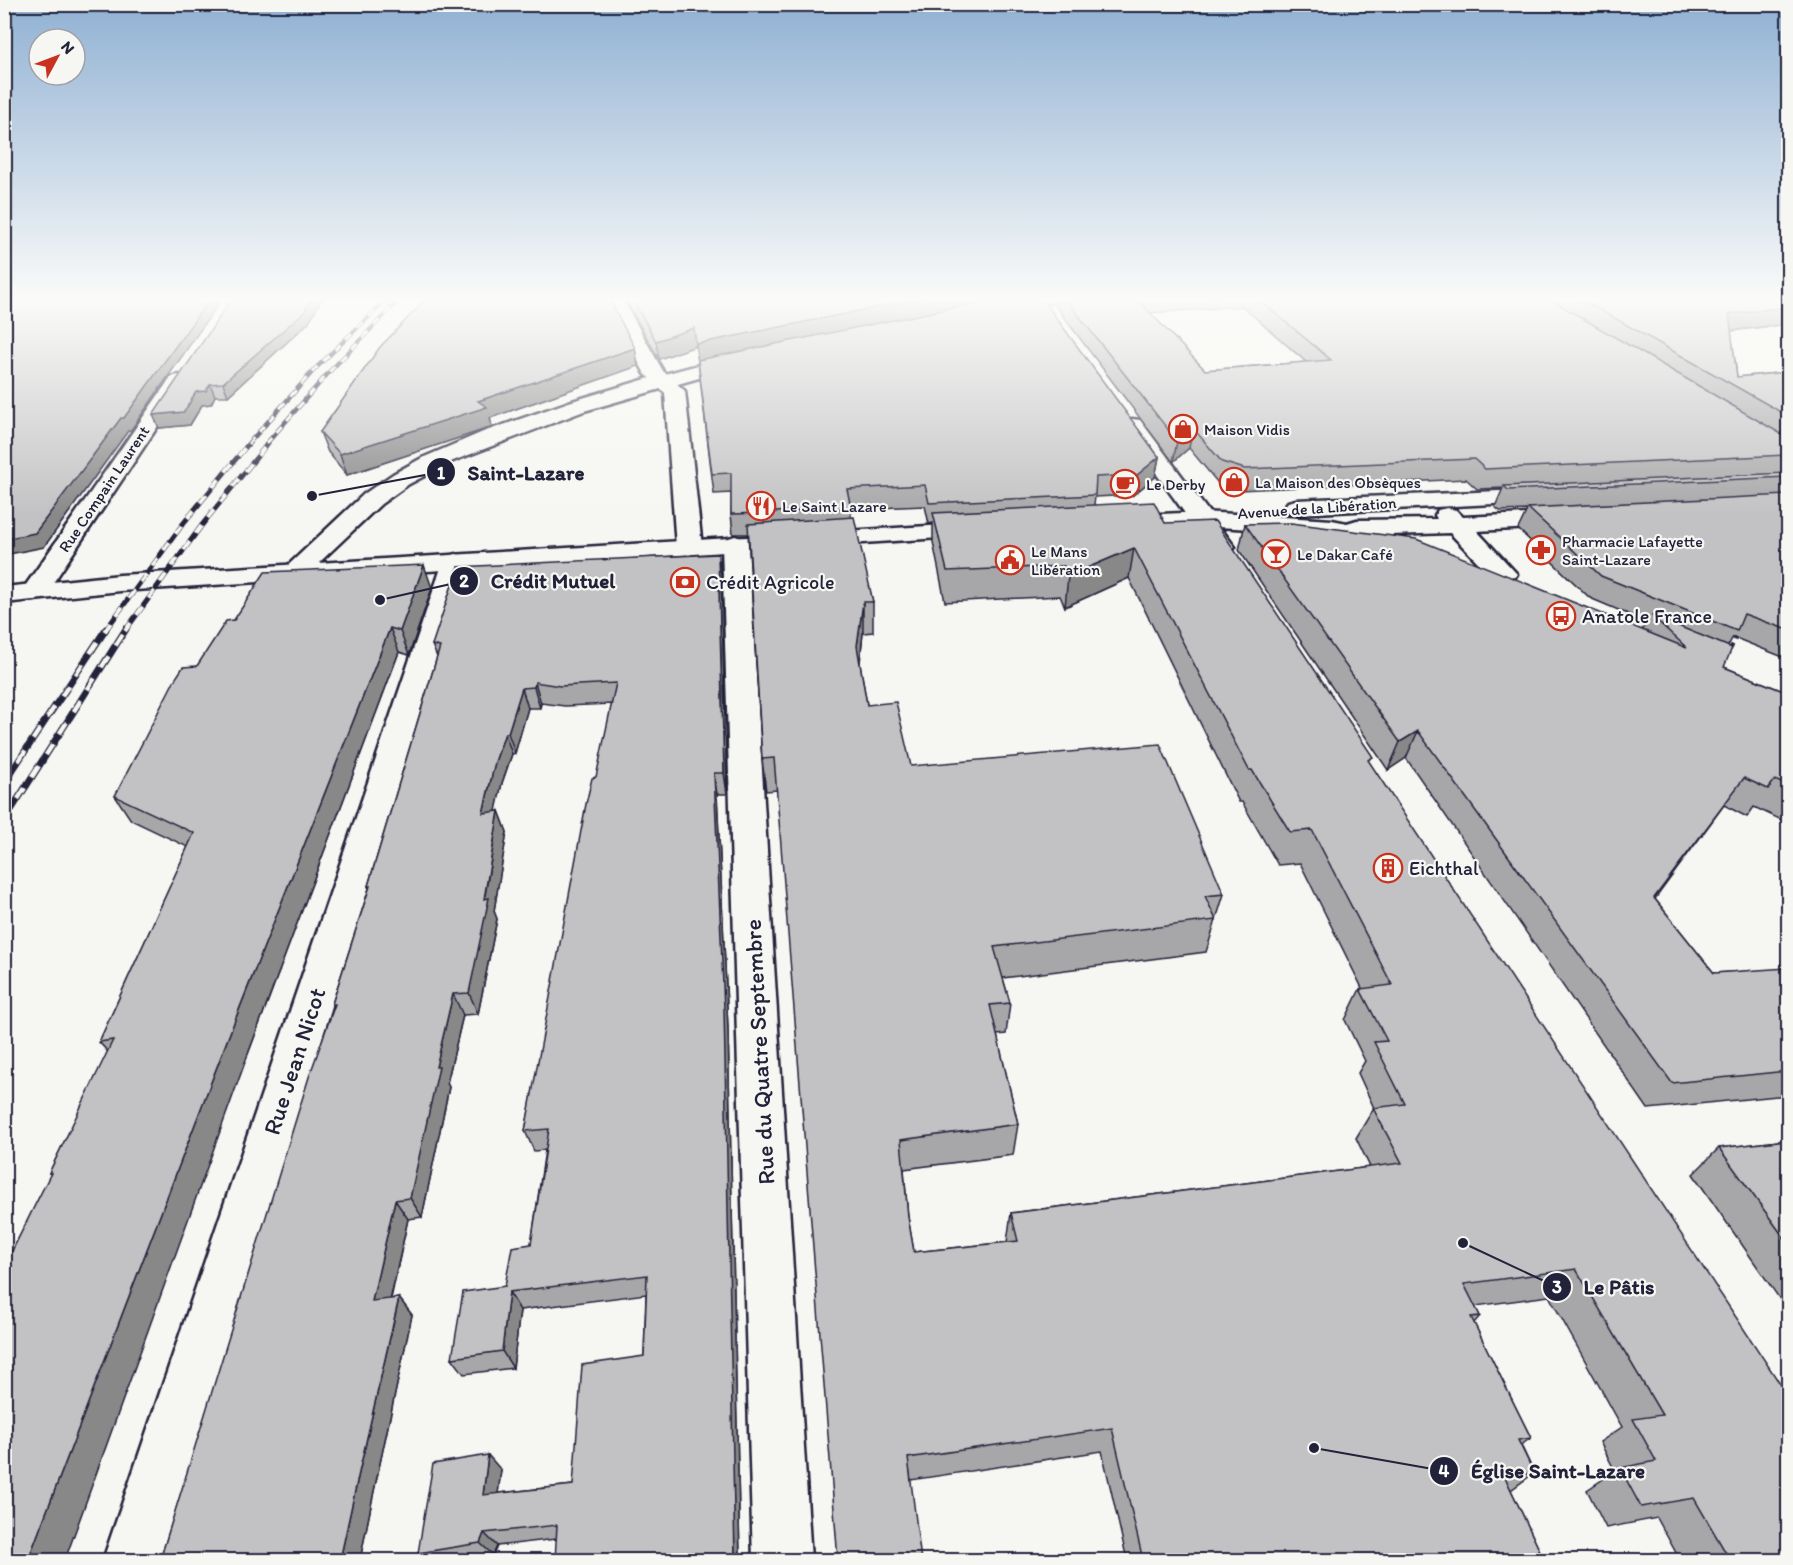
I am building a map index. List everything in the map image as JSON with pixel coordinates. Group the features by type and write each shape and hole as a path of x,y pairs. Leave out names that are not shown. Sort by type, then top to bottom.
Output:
{"street":[{"name":"Rue Compain Laurent","path":"34,592 185,370"},
{"path":"653,370 675,391 689,547"},
{"path":"295,572 362,509 400,480 431,463 468,445 567,409 703,370"},
{"path":"1121,410 1239,572"},
{"name":"Avenue de la Libération","path":"1202,519 1265,509 1563,495"},
{"path":"1432,501 1456,524 1468,554 1515,579"},
{"name":"Avenue de la Libération","path":"1332,526 1400,528 1591,517"},
{"path":"1102,524 1202,519 1332,526 1414,549"},
{"path":"4,595 120,583 1007,529"},
{"name":"Rue du Quatre Septembre","path":"735,544 782,1560"},
{"name":"Rue Jean Nicot","path":"132,1560 456,562"}],"path":[{"path":"1727,629 1736,637 1727,657"}],"building":[{"path":"4,370 158,370 35,533 4,539"},
{"path":"183,370 238,370 223,383 210,384 206,391 196,392 184,412 153,415"},
{"path":"364,370 570,370 478,401 487,407 340,454 320,432"},
{"path":"699,370 1095,370 1159,457 1137,475 1096,477 1095,495 929,503 925,485 847,489 851,508 731,514 731,473 712,474"},
{"path":"1121,370 1671,370 1788,438 1788,455 1485,469 1474,459 1245,469 1222,462 1193,428 1177,441"},
{"path":"1706,370 1736,370 1737,377 1788,372 1788,416"},
{"path":"1788,473 1788,477 1508,490 1504,486"},
{"path":"1788,495 1788,630 1744,614 1737,631 1601,576 1528,508"},
{"path":"1154,502 1165,523 1215,521 1373,757 1368,760 1788,1396 1788,1560 1730,1560 1694,1498 1641,1507 1620,1468 1656,1461 1633,1419 1662,1415 1576,1269 1464,1284 1480,1316 1471,1317 1531,1438 1518,1440 1534,1473 1505,1477 1544,1560 1143,1560 1112,1428 908,1458 921,1560 838,1560 774,758 762,759 748,524 854,517 873,602 863,602 857,646 867,705 896,702 911,766 1160,744 1224,894 1205,896 1216,920 994,947 1010,1003 990,1005 1018,1124 901,1140 908,1217 914,1252 1018,1241 1011,1213 1402,1163 1373,1108 1405,1104 1374,1042 1387,1041 1360,989 1392,985 1312,830 1290,832 1252,770 1249,770 1134,548 1068,576 1064,566 947,571 933,513"},
{"path":"1291,523 1416,539 1687,648 1651,615 1732,648 1724,667 1788,693 1788,786 1775,780 1768,789 1744,778 1654,898 1714,973 1788,969 1788,1071 1672,1083 1418,731 1400,742 1245,524"},
{"path":"718,554 724,773 714,773 724,1009 735,1560 555,1560 557,1525 484,1533 480,1543 418,1553 433,1464 488,1455 483,1495 573,1485 582,1365 644,1356 647,1275 509,1292 502,1351 452,1358 463,1292 505,1286 512,1247 531,1244 549,1129 525,1131 586,804 592,778 596,777 616,683 560,686 535,682 534,687 522,688 508,733 505,733 495,762 483,813 499,811 484,899 489,898 469,993 453,994 410,1198 395,1200 372,1301 399,1298 340,1560 160,1560 309,1077 335,1004 332,1004 370,886 368,886 440,647 432,645 458,567"},
{"path":"424,565 400,631 390,628 231,1030 28,1560 4,1560 4,1261 7,1261 51,1173 49,1173 113,1040 99,1042 194,833 115,796 183,667 197,666 226,621 234,620 265,572"},
{"path":"1788,1140 1788,1243 1719,1148"}],"railway":[{"path":"248,444 314,370"},
{"path":"266,444 331,370"},
{"path":"105,631 182,525 249,443"},
{"path":"125,631 202,525 268,443"},
{"path":"4,783 106,629"},
{"path":"4,821 126,629"}],"place":[{"name":"Maison Vidis","path":"1183,429"},
{"name":"La Maison des Obsèques","path":"1234,482"},
{"name":"Le Derby","path":"1125,484"},
{"name":"Saint-Lazare","path":"312,496"},
{"name":"Le Saint Lazare","path":"761,506"},
{"name":"Pharmacie Lafayette Saint-Lazare","path":"1541,550"},
{"name":"Le Dakar Café","path":"1276,554"},
{"name":"Le Mans Libération","path":"1010,560"},
{"name":"Crédit Agricole","path":"685,582"},
{"name":"Crédit Mutuel","path":"380,600"},
{"name":"Anatole France","path":"1561,616"},
{"name":"Eichthal","path":"1388,868"},
{"name":"Le Pâtis","path":"1463,1243"},
{"name":"Église Saint-Lazare","path":"1314,1448"}]}
